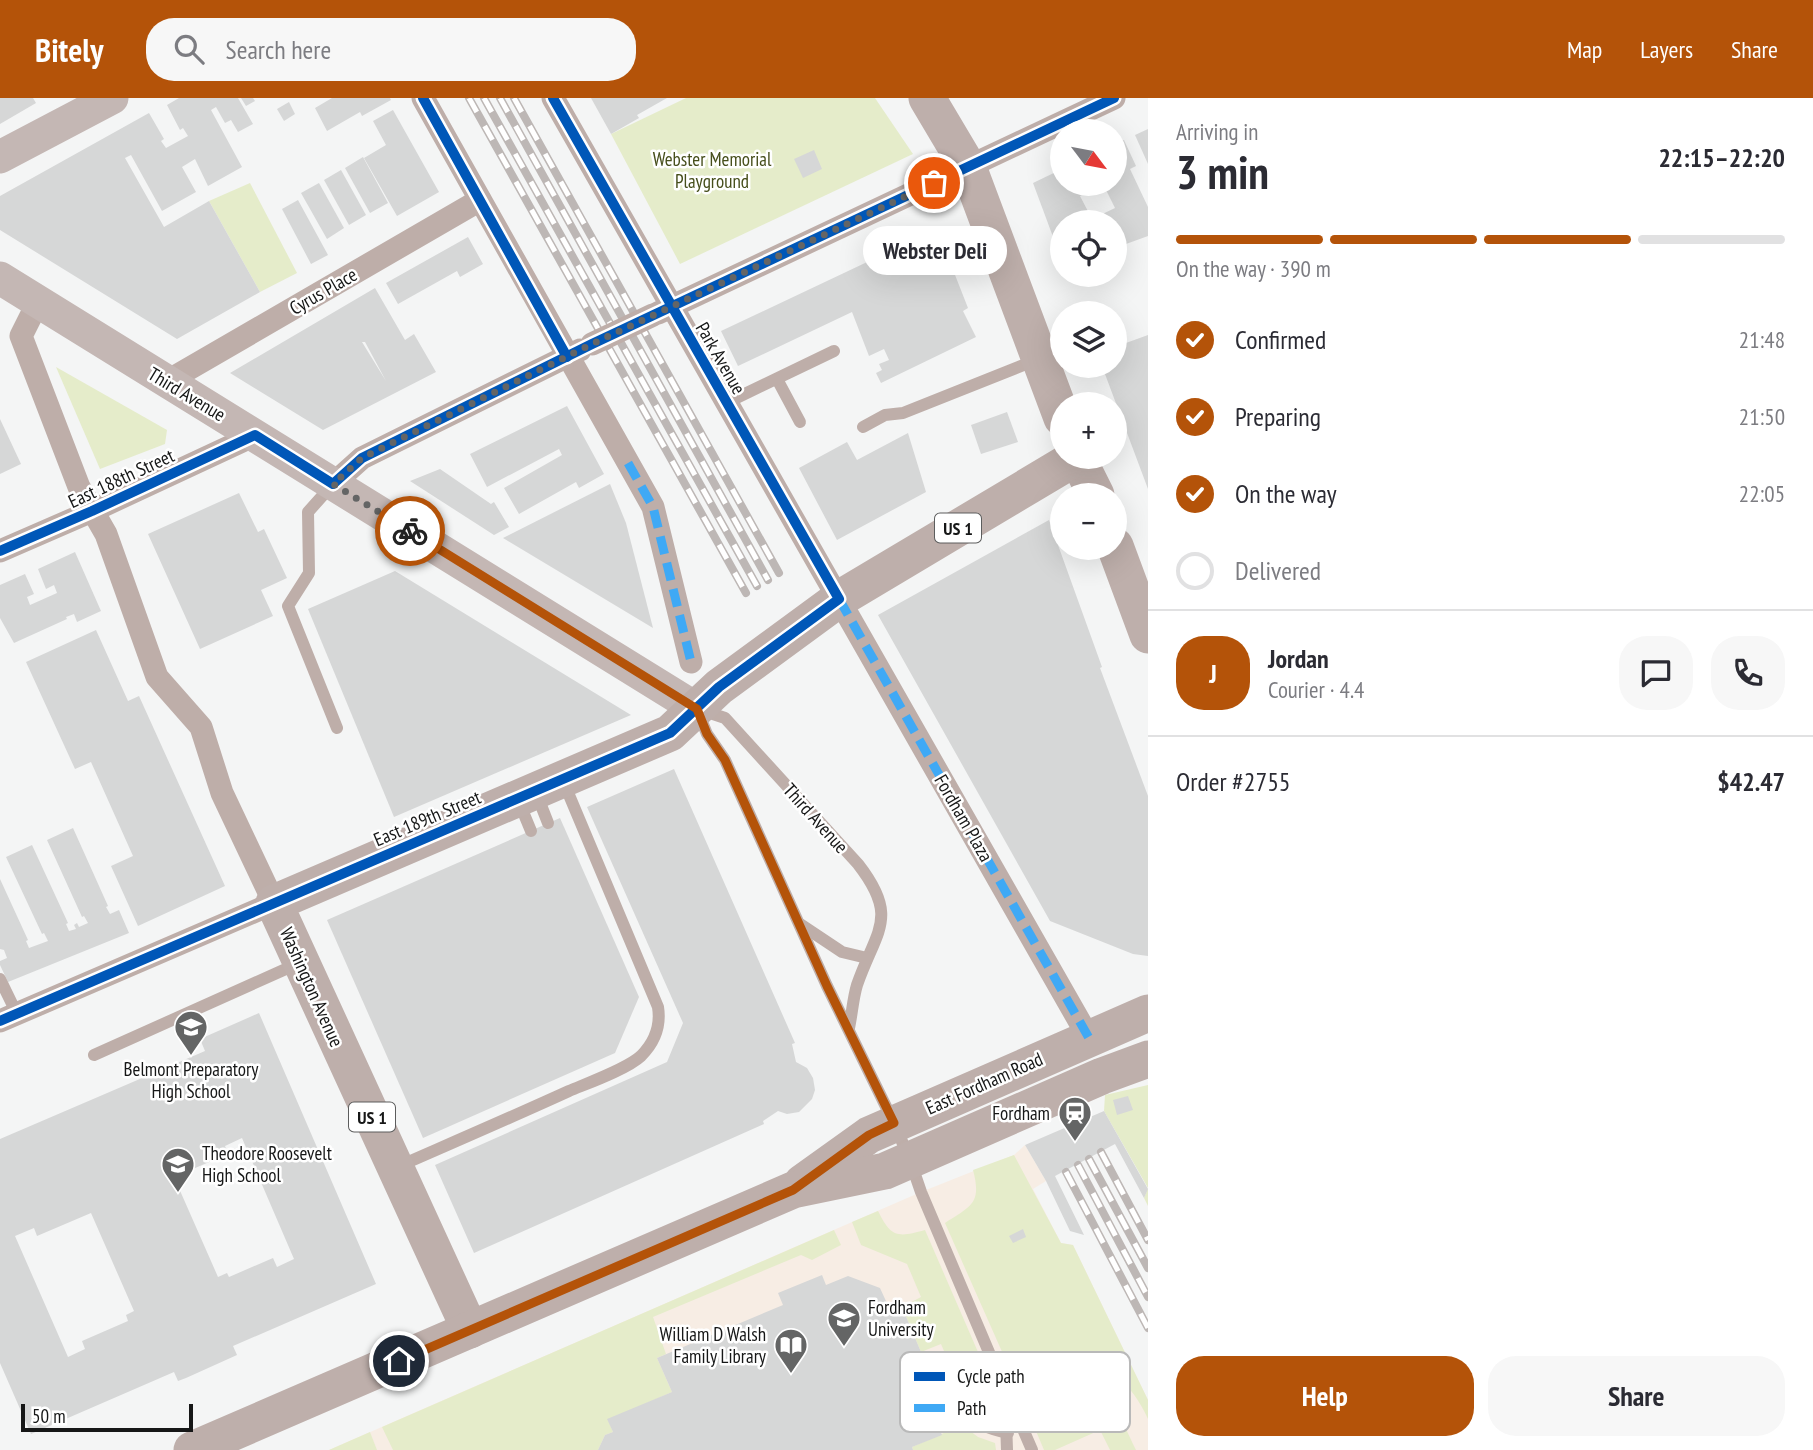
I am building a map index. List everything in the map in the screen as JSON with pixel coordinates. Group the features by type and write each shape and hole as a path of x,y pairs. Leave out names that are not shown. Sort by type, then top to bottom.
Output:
{"main road":[{"path":"0,157 112,98"},
{"path":"926,98 968,167 1052,392"},
{"name":"Third Avenue","path":"0,278 697,709"},
{"name":"East 189th Street","path":"274,903 539,804 670,733 719,687 839,599 1057,469"},
{"path":"1120,560 1148,635"},
{"name":"Washington Avenue","path":"274,903 470,1330"},
{"name":"East Fordham Road","path":"793,1190 869,1135 1148,1013"},
{"name":"East Fordham Road","path":"192,1450 793,1190 885,1171 1102,1076 1148,1059"}],"street":[{"path":"423,98 653,507 691,663"},
{"name":"Park Avenue","path":"553,98 662,312 726,403 839,599"},
{"path":"333,484 362,458 592,344 1114,98"},
{"name":"Cyrus Place","path":"166,382 480,200"},
{"name":"Washington Avenue","path":"38,302 21,336 79,487 106,534 157,677 201,727 222,793 274,903"},
{"name":"East 188th Street","path":"0,551 255,435"},
{"name":"Fordham Plaza","path":"839,599 1089,1038"},
{"name":"East 189th Street","path":"8,1018 274,903"}],"lane":[{"path":"726,403 834,351"},
{"path":"863,426 885,415 902,413 1040,358"},
{"path":"777,379 800,422"},
{"path":"333,484 308,512 309,573 288,606 337,728"},
{"path":"697,709 707,734 725,760 827,986 894,1123 989,1352"},
{"name":"Third Avenue","path":"697,709 725,718 869,878 880,902 881,924 856,988 849,1028"},
{"path":"395,1168 639,1058 651,1045 656,1034 660,1018 654,995 539,804"},
{"path":"800,924 842,952 867,958"},
{"path":"94,1055 301,962"},
{"path":"0,979 8,1018"},
{"path":"1004,1432 1008,1433 1007,1450"},
{"path":"1024,1432 1032,1450"}],"shaded area":[{"name":"Fordham University","path":"1025,1145 1046,1181 1033,1189 1061,1243 1073,1245 1125,1352 900,1352 900,1432 1130,1432 1130,1363 1148,1400 1148,1450 329,1450 921,1192 1014,1155"}],"green space":[{"name":"Webster Memorial Playground","path":"686,98 875,98 913,154 680,264 611,134"},
{"path":"250,183 297,273 260,292 209,201"},
{"path":"56,367 167,430 165,444 100,469"},
{"path":"1148,1085 1148,1188 1104,1111 1105,1095"},
{"path":"1014,1155 1061,1243 1073,1245 1125,1352 1002,1352 945,1223 972,1203 976,1190 973,1170"},
{"path":"1148,1188 1148,1206 1144,1198"},
{"path":"878,1211 891,1231 908,1234 925,1230 978,1352 944,1352 941,1344 921,1352 902,1307 921,1297 907,1264 861,1245 852,1222"},
{"path":"834,1230 841,1245 812,1260 801,1255 653,1317 666,1354 657,1358 672,1392 608,1420 613,1432 605,1435 598,1450 393,1450 382,1427"},
{"path":"1130,1363 1148,1400 1148,1419 1130,1389"},
{"path":"370,1432 377,1450 329,1450"},
{"path":"946,1432 971,1432 995,1443 996,1450 913,1450 912,1447"},
{"path":"1036,1432 1096,1432 1055,1450 1044,1450"},
{"path":"1101,1432 1127,1432 1136,1450 1110,1450"}],"building":[{"path":"0,98 33,98 36,103 0,124"},
{"path":"179,98 238,98 253,124 238,132 231,120 225,123 216,107 211,110 242,167 208,186 195,159 182,167 196,192 162,211 131,155 125,158 164,227 209,201 260,292 177,339 0,230 0,196 149,113 164,139 161,141 166,148 188,136 183,128 180,130 167,105"},
{"path":"241,98 253,98 255,101 246,106"},
{"path":"332,98 391,100 362,116 360,112 327,131 315,108"},
{"path":"591,98 667,98 611,134"},
{"path":"289,102 295,114 284,121 277,109"},
{"path":"393,110 439,192 397,216 364,158 386,145 373,121"},
{"path":"1148,129 1148,164 1135,135"},
{"path":"1127,146 1136,166 1130,169 1148,207 1148,236 1127,244 1127,210 1111,210 1115,208 1109,196 1127,196"},
{"path":"814,150 822,169 803,178 794,159"},
{"path":"363,157 388,203 370,213 345,168"},
{"path":"341,170 366,215 349,225 324,180"},
{"path":"1050,175 1050,196 1080,196 1087,210 1050,210 1050,229 1033,183"},
{"path":"319,183 344,228 327,239 301,193"},
{"path":"298,200 328,255 311,264 282,209"},
{"path":"937,229 968,308 963,311 976,337 881,383 876,373 882,370 879,364 889,360 884,349 869,356 852,312 738,366 721,331"},
{"path":"468,237 483,264 460,277 457,271 398,304 386,283"},
{"path":"375,288 405,340 414,334 436,372 323,430 230,373","holes":["362,342 365,342 386,381"]},
{"path":"1148,335 1148,489 1127,433 1127,392 1112,392 1106,378 1127,378 1127,343"},
{"path":"567,406 604,474 579,488 576,482 519,514 504,488 562,455 559,449 487,487 470,454"},
{"path":"1007,412 1018,442 981,454 971,425"},
{"path":"0,419 21,464 0,474"},
{"path":"908,433 926,492 837,540 799,468 847,442 857,460"},
{"path":"440,469 491,504 494,502 509,527 494,535 410,481"},
{"path":"610,484 626,523 653,628 503,538"},
{"path":"239,493 258,532 264,529 287,578 261,590 273,616 200,649 148,534"},
{"path":"1049,520 1050,560 1063,560 1148,796 1148,956 1133,954 1050,921 878,615"},
{"path":"75,552 101,611 77,622 74,614 14,643 0,618 0,585 25,574 34,594 27,597 30,605 57,593 54,585 46,589 38,569"},
{"path":"395,571 631,715 394,817 308,609"},
{"path":"96,630 128,701 139,696 225,886 138,926 111,866 133,856 91,762 75,769 26,662"},
{"path":"674,769 795,1043 792,1044 796,1062 807,1068 813,1078 815,1090 812,1099 799,1112 787,1114 778,1111 763,1121 764,1124 474,1253 435,1165 667,1062 683,1023 587,807"},
{"path":"560,818 639,997 615,1053 423,1138 327,920"},
{"path":"73,828 108,906 106,907 110,914 119,910 129,933 8,982 0,965 0,961 7,958 4,950 0,949 0,879 28,940 26,941 29,948 48,941 44,933 42,934 6,857 32,845 68,923 66,924 69,931 76,929 74,925 77,923 79,927 88,923 84,916 82,917 47,840"},
{"path":"259,1013 376,1284 233,1346 237,1355 186,1378 178,1381 174,1372 31,1434 0,1363 0,1139 205,1051 200,1039","holes":["242,1138 294,1259 277,1267 273,1258 229,1277 227,1273 218,1277 174,1177 228,1154 225,1146","91,1213 134,1311 126,1315 128,1321 82,1341 85,1349 68,1357 15,1236 34,1228 37,1236"]},
{"path":"1128,1096 1133,1110 1117,1115 1113,1100"},
{"path":"1104,1111 1148,1189 1144,1198 1115,1144 1055,1176 1084,1235 1070,1231 1025,1145"},
{"path":"1023,1229 1026,1237 1013,1243 1009,1236"},
{"name":"William D Walsh Family Library","path":"822,1275 826,1285 848,1276 880,1288 891,1312 902,1307 921,1352 900,1352 900,1432 941,1432 942,1435 912,1447 913,1450 598,1450 605,1435 613,1432 607,1419 672,1392 657,1358 783,1305 778,1293"}],"railway":[{"path":"469,98 746,593"},
{"path":"484,98 757,586"},
{"path":"500,98 768,580"},
{"path":"514,98 779,573"},
{"path":"1101,1152 1148,1240"},
{"path":"1089,1159 1148,1268"},
{"path":"1078,1165 1148,1297"},
{"path":"1066,1172 1148,1328"}],"marked path":[{"path":"628,463 653,507 691,662"},
{"path":"839,599 1089,1038"}],"cycle path":[{"path":"423,98 567,357"},
{"path":"0,1021 670,733 719,687 839,599 553,98"},
{"path":"0,551 255,435 333,484 362,458 592,344 1114,98"}],"way so far":[{"path":"410,531 333,484 362,458 592,344 934,183"}],"place":[{"name":"Webster Deli","path":"934,183"},
{"name":"Belmont Preparatory High School","path":"191,1057"},
{"name":"Fordham","path":"1075,1143"},
{"name":"Theodore Roosevelt High School","path":"178,1194"},
{"name":"Fordham University","path":"844,1348"},
{"name":"William D Walsh Family Library","path":"791,1375"}],"route":[{"path":"399,1361 793,1190 869,1135 894,1123 827,986 725,760 707,734 697,709 410,531"}]}
